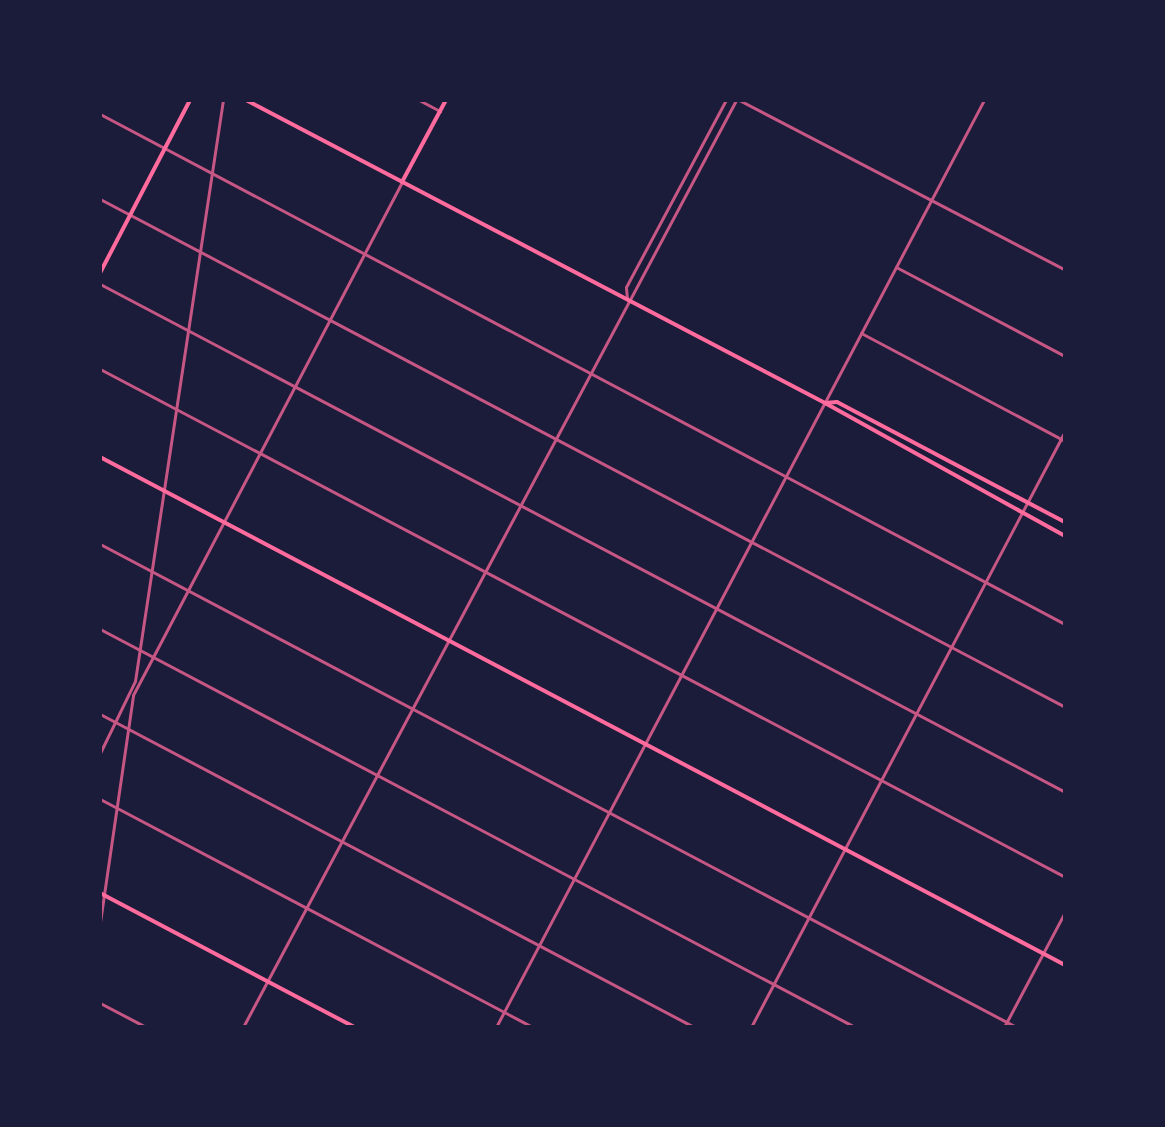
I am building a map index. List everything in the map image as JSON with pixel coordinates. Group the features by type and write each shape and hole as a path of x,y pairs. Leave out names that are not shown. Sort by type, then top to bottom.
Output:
{"main road":[{"path":"100,273 190,100"},
{"path":"246,100 825,403 1065,536"},
{"path":"402,182 446,100"},
{"path":"825,403 837,402 1065,522"},
{"path":"100,457 1065,965"},
{"path":"102,894 354,1027"}],"street":[{"path":"100,753 135,681 223,100"},
{"path":"419,100 440,111"},
{"path":"627,299 626,287 726,100"},
{"path":"243,1027 588,371 627,299 636,292 738,100 1065,270"},
{"path":"496,1027 984,100"},
{"path":"100,114 1065,624"},
{"path":"100,922 133,695 402,182"},
{"path":"100,199 1065,707"},
{"path":"896,267 1065,356"},
{"path":"100,284 1065,792"},
{"path":"861,333 1063,440"},
{"path":"100,369 1065,877"},
{"path":"751,1027 1027,502 1063,440 1065,431"},
{"path":"100,544 1006,1025 1016,1027"},
{"path":"100,629 855,1027"},
{"path":"100,714 694,1027"},
{"path":"100,799 533,1027"},
{"path":"1006,1025 1065,912"},
{"path":"100,1003 146,1027"}]}
